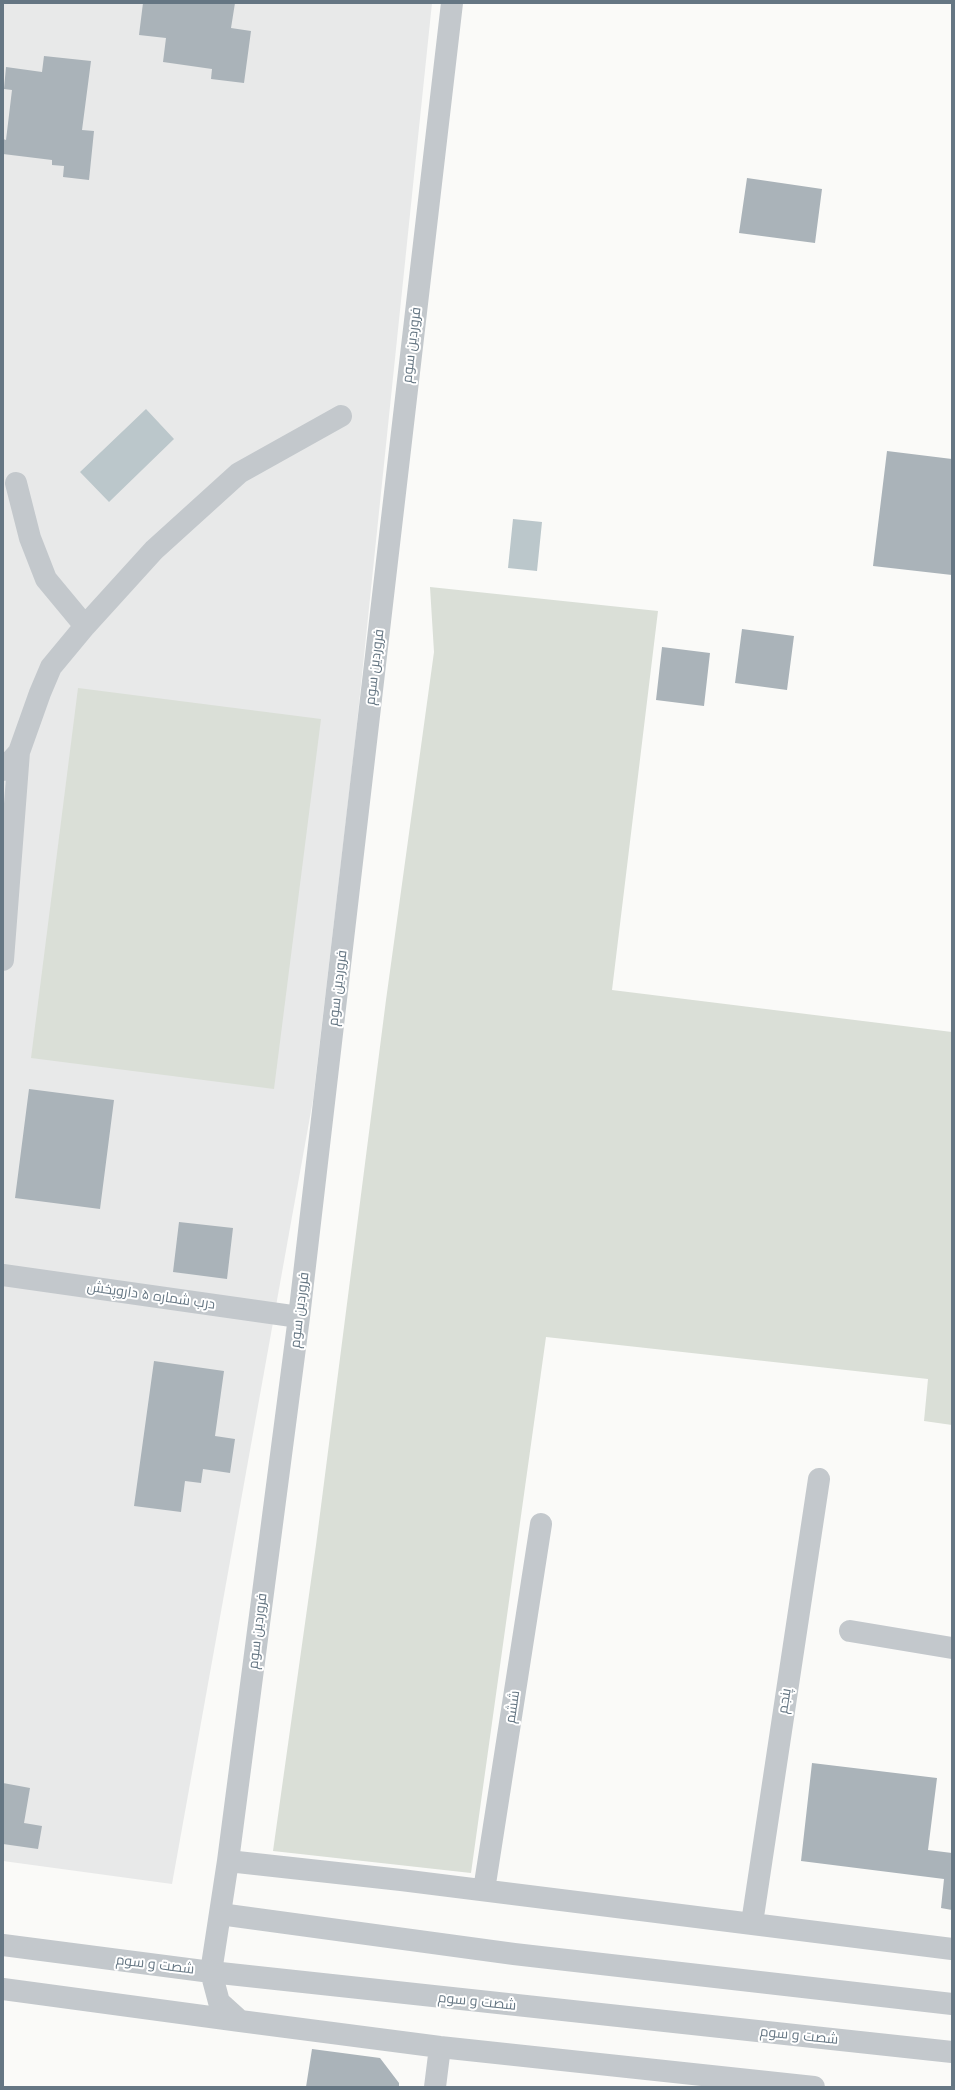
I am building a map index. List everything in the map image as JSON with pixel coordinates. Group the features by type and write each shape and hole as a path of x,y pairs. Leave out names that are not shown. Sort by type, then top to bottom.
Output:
{"street":[{"name":"فروردین سوم","path":"211,1972 228,1861 299,1317 452,3"},
{"path":"3,960 19,752 51,667 85,626 154,550 239,473 341,416"},
{"path":"16,483 30,538 46,579 85,626"},
{"path":"3,770 19,752"},
{"name":"درب شماره ۵ داروپخش","path":"3,1275 299,1317"},
{"name":"پنجم","path":"752,1923 819,1479"},
{"name":"ششم","path":"484,1890 541,1524"},
{"path":"850,1631 952,1648"},
{"path":"228,1861 484,1890 952,1949"},
{"path":"220,1914 514,1954 952,2004"},
{"name":"شصت و سوم","path":"3,1945 211,1972 952,2052"},
{"path":"211,1972 219,2002 240,2021"},
{"path":"3,1989 440,2047 814,2087"},
{"path":"435,2087 440,2047"}],"shaded area":[{"path":"3,3 432,3 354,752 313,1100 172,1884 3,1861"},
{"path":"146,409 174,439 109,502 80,472"},
{"path":"513,519 542,522 537,571 508,568"},
{"path":"430,587 658,611 612,990 952,1032 952,1425 924,1421 928,1379 546,1337 471,1873 273,1851 316,1545 386,1000 434,652"},
{"path":"78,688 321,719 274,1089 31,1058"}],"building":[{"path":"143,3 235,3 231,28 251,31 244,83 211,79 212,69 163,62 166,38 139,35"},
{"path":"44,56 91,61 82,130 94,131 89,180 63,177 64,166 52,165 52,160 3,154 3,139 6,140 12,90 4,89 6,67 42,72"},
{"path":"747,178 822,189 815,243 739,233"},
{"path":"887,451 952,459 952,575 873,566"},
{"path":"742,629 794,636 787,690 735,683"},
{"path":"662,647 710,653 704,706 656,700"},
{"path":"29,1089 114,1100 100,1209 15,1198"},
{"path":"179,1222 233,1228 227,1279 173,1272"},
{"path":"154,1361 224,1371 215,1436 235,1439 230,1473 203,1469 201,1483 185,1481 181,1512 134,1506"},
{"path":"812,1763 937,1778 928,1850 952,1853 952,1910 941,1908 944,1879 801,1861"},
{"path":"3,1783 30,1788 24,1823 42,1826 38,1849 3,1844"},
{"path":"312,2049 380,2058 399,2083 399,2087 306,2087"}]}
